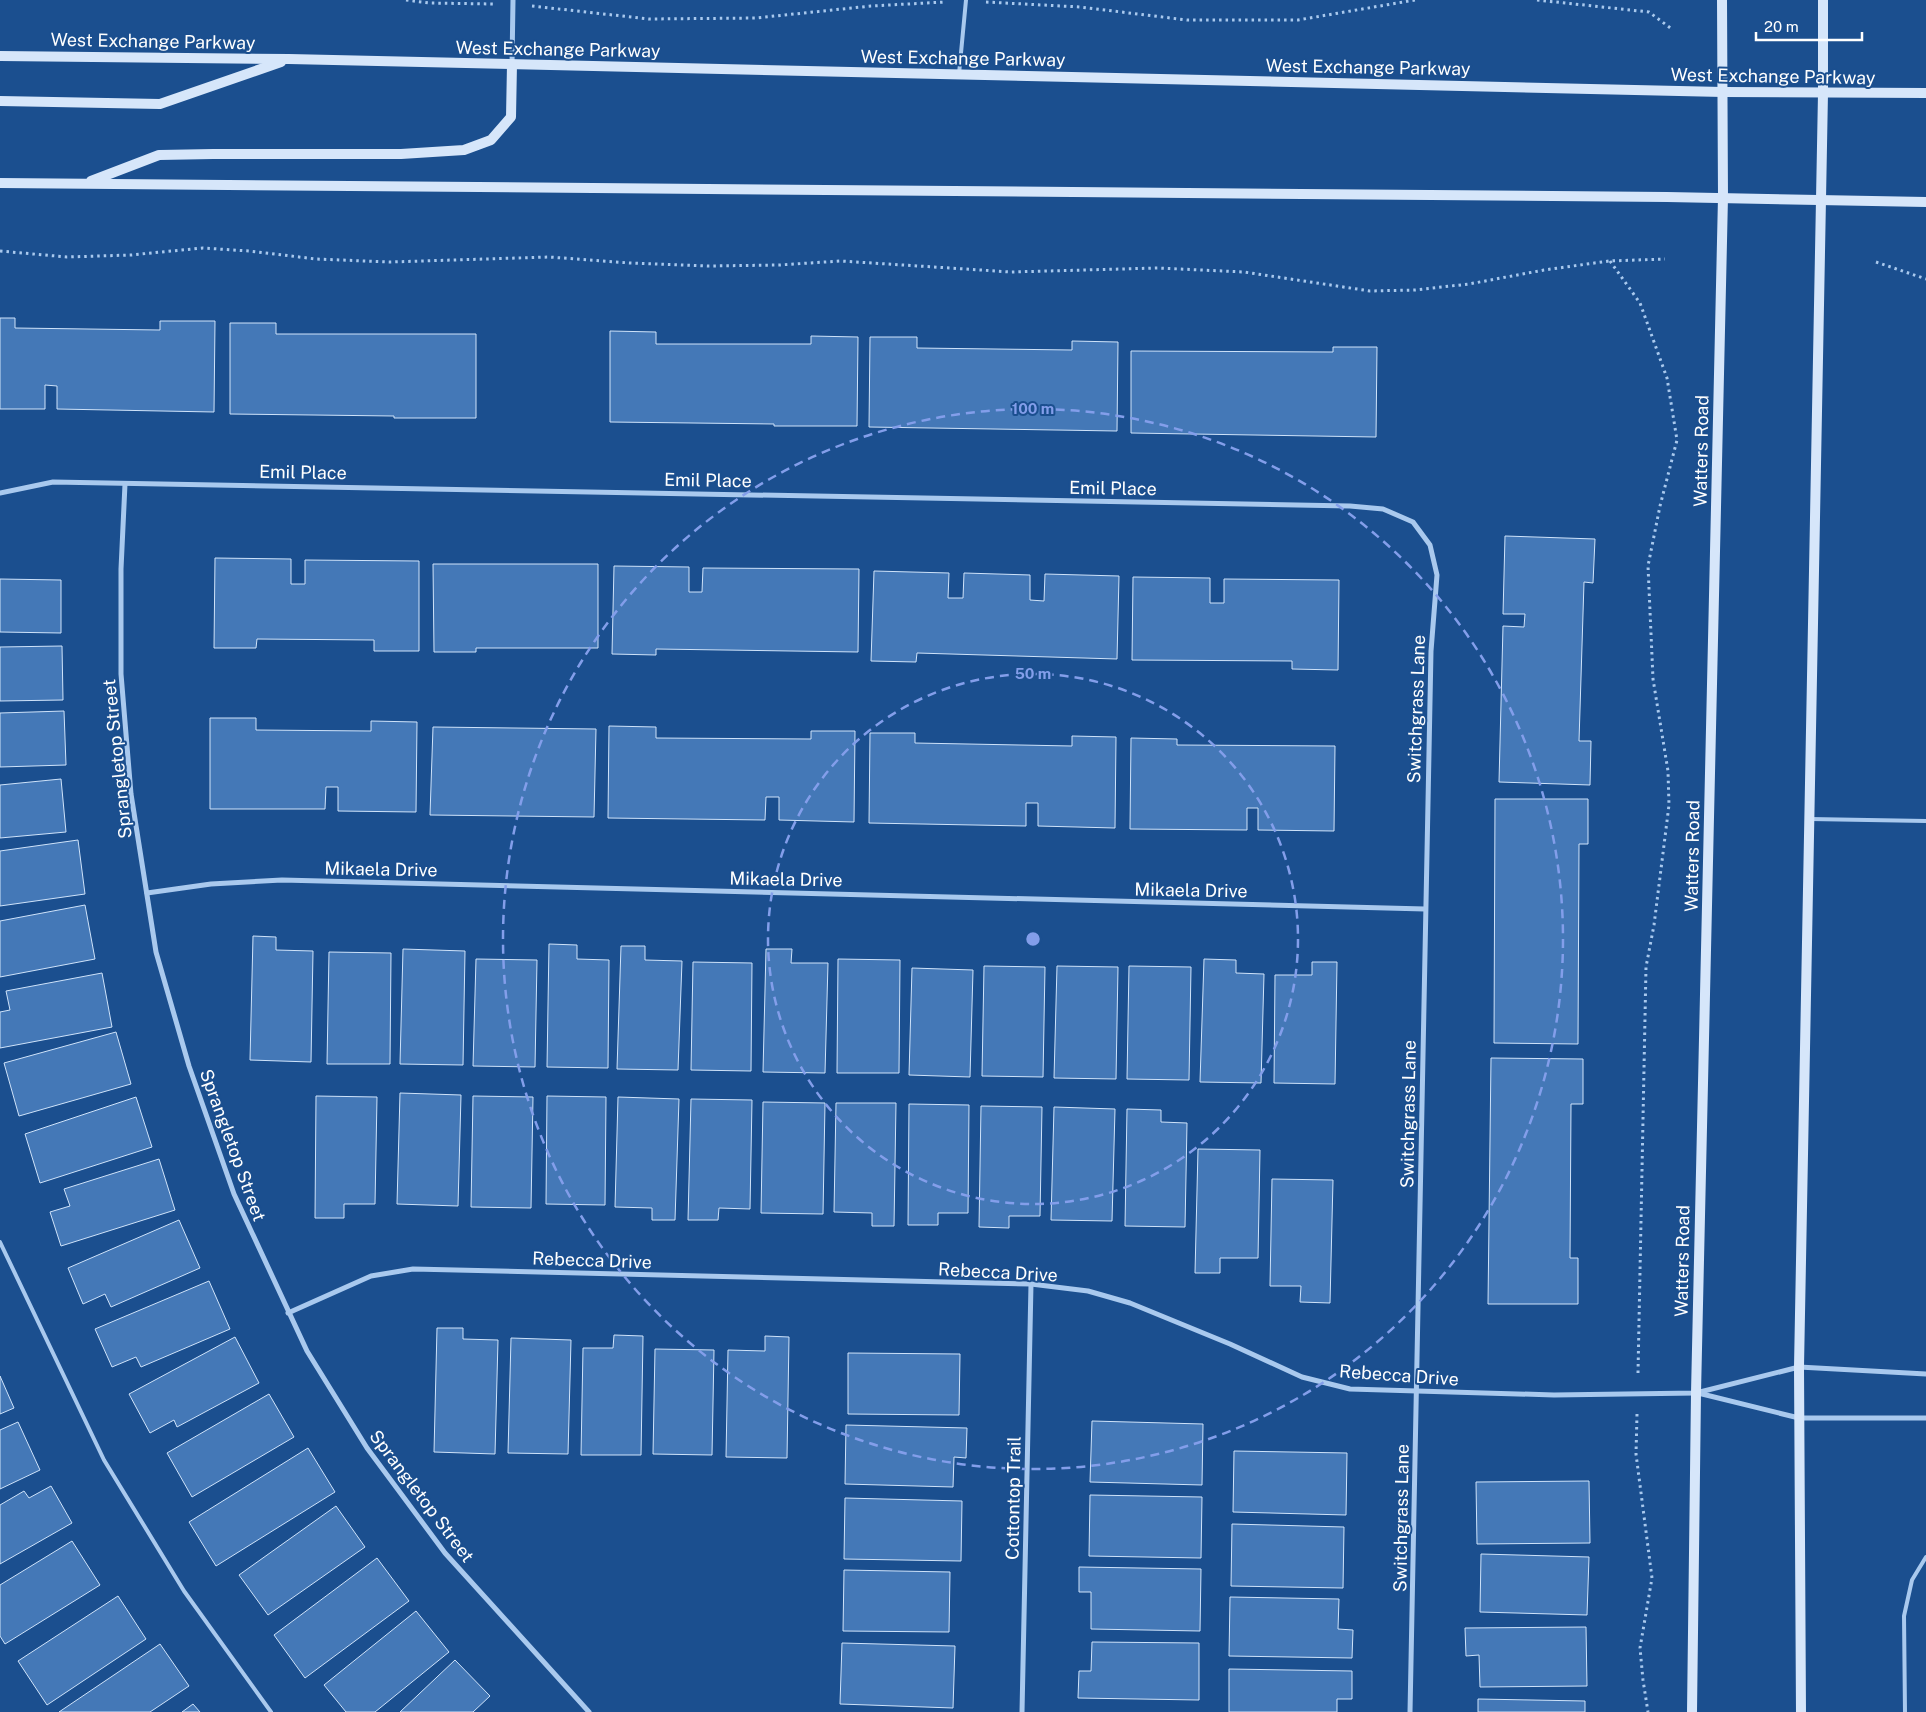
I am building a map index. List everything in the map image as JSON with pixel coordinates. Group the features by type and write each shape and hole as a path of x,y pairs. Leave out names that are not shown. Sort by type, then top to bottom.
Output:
{"main road":[{"name":"Watters Road","path":"1692,1712 1696,1392 1723,197 1722,0"},
{"path":"1801,1712 1800,1367 1823,93 1823,0"},
{"name":"West Exchange Parkway","path":"0,56 289,59 1723,92 1926,94"},
{"path":"0,101 160,104 289,59"},
{"path":"86,183 159,156 213,154 401,154 464,150 491,140 511,117 512,64"},
{"path":"0,183 1723,197 1821,201 1926,202"}],"street":[{"path":"512,64 513,2"},
{"name":"Emil Place","path":"0,493 53,482 1350,506 1383,509 1413,522"},
{"name":"Sprangletop Street","path":"125,484 121,569 121,674 131,794 156,952 189,1066 234,1194 307,1351 366,1448 445,1553 589,1712"},
{"name":"Switchgrass Lane","path":"1410,1712 1418,1391 1431,651 1437,575 1430,545 1413,522"},
{"name":"Mikaela Drive","path":"147,893 211,884 282,880 1425,909"},
{"name":"Rebecca Drive","path":"288,1313 372,1276 413,1269 1031,1284 1088,1291 1130,1303 1230,1344 1302,1377 1350,1389 1554,1396 1696,1392"},
{"name":"Cottontop Trail","path":"1022,1712 1031,1284"},
{"path":"1696,1392 1800,1367 1926,1374"},
{"path":"1696,1392 1800,1418 1926,1418"}],"lane":[{"path":"959,74 966,0"},
{"path":"1810,819 1926,821"},
{"path":"0,1242 104,1460 184,1591 271,1712"},
{"path":"1905,1712 1904,1616 1912,1580 1926,1557"}],"path":[{"path":"406,0 429,3 513,2 649,18 747,18 871,6 966,0 1080,7 1187,20 1298,20 1415,0"},
{"path":"1537,0 1648,12 1673,30"},
{"path":"0,251 76,256 131,256 203,248 316,259 390,262 549,257 708,266 779,265 841,261 1011,272 1158,268 1244,272 1370,291 1416,290 1469,284 1544,270 1610,261 1665,259"},
{"path":"1610,261 1640,303 1667,378 1677,440 1660,506 1648,566 1654,679 1668,771 1669,805 1654,924 1646,968 1636,1454 1652,1578 1640,1648 1648,1712"},
{"path":"1876,262 1926,279"}],"building":[{"path":"0,318 15,318 15,328 160,330 160,321 215,321 214,412 57,409 57,386 45,385 45,409 0,409"},
{"path":"230,323 276,323 276,334 476,334 476,418 230,414"},
{"path":"610,331 656,332 656,344 811,344 811,336 858,337 857,426 610,422"},
{"path":"870,337 917,337 917,348 1072,350 1072,341 1118,342 1117,431 869,427"},
{"path":"1333,347 1377,347 1376,437 1131,433 1131,351 1333,352"},
{"path":"1505,536 1595,539 1593,583 1584,582 1579,741 1591,741 1590,785 1499,782 1503,626 1524,627 1525,614 1503,614"},
{"path":"215,558 291,559 291,584 305,584 305,560 419,561 419,651 374,651 374,640 257,639 256,648 214,648"},
{"path":"433,564 598,564 598,648 476,648 476,652 434,652"},
{"path":"614,566 689,567 689,592 702,592 703,568 859,569 858,652 656,649 656,655 612,654"},
{"path":"874,571 949,573 948,598 963,598 964,573 1030,575 1030,600 1044,601 1045,574 1119,576 1117,659 917,653 916,662 871,661"},
{"path":"1133,577 1210,578 1210,603 1224,603 1224,579 1339,580 1338,670 1292,669 1292,661 1132,660"},
{"path":"0,579 61,580 61,633 0,632"},
{"path":"62,646 63,700 0,701 0,647"},
{"path":"64,711 66,765 0,767 0,713"},
{"path":"210,718 256,718 256,730 371,731 371,721 417,722 416,812 338,811 338,787 326,787 325,809 210,809"},
{"path":"609,726 656,727 656,738 811,739 811,731 855,731 854,822 779,820 779,797 766,797 765,820 608,818"},
{"path":"433,727 596,729 594,817 430,815"},
{"path":"870,733 915,733 915,743 1072,746 1072,736 1116,737 1115,828 1038,826 1038,803 1026,803 1026,826 869,823"},
{"path":"1131,738 1177,739 1177,745 1335,746 1334,831 1258,830 1258,808 1247,808 1247,830 1130,829"},
{"path":"61,779 66,832 0,838 0,785"},
{"path":"1495,799 1588,799 1588,844 1579,844 1578,1044 1494,1043"},
{"path":"78,840 85,894 0,906 0,851"},
{"path":"85,905 95,959 0,977 0,921"},
{"path":"253,936 276,937 276,950 313,951 311,1062 250,1060"},
{"path":"549,944 577,945 577,959 609,960 608,1068 547,1067"},
{"path":"621,946 645,946 645,960 682,961 678,1070 617,1069"},
{"path":"403,949 465,951 463,1065 400,1064"},
{"path":"766,949 792,949 791,963 828,963 825,1073 763,1072"},
{"path":"329,952 391,953 390,1064 327,1064"},
{"path":"476,959 537,960 535,1067 473,1066"},
{"path":"838,959 900,960 899,1073 837,1073"},
{"path":"1204,959 1236,960 1236,973 1264,974 1261,1083 1200,1082"},
{"path":"693,962 752,963 751,1071 691,1070"},
{"path":"1312,962 1337,962 1335,1084 1274,1083 1275,975 1312,975"},
{"path":"984,966 1045,967 1043,1077 982,1076"},
{"path":"1057,966 1118,967 1116,1079 1054,1078"},
{"path":"1129,966 1191,967 1189,1080 1127,1079"},
{"path":"912,968 973,970 970,1077 909,1075"},
{"path":"102,973 112,1027 0,1048 0,1012 10,1010 6,991"},
{"path":"116,1032 131,1084 19,1116 4,1063"},
{"path":"1491,1058 1583,1059 1583,1104 1571,1104 1570,1258 1578,1258 1578,1304 1488,1304"},
{"path":"400,1093 461,1095 458,1206 397,1204"},
{"path":"316,1096 377,1097 375,1204 344,1204 344,1218 315,1218"},
{"path":"473,1096 533,1097 531,1208 471,1207"},
{"path":"547,1096 606,1097 605,1205 546,1204"},
{"path":"136,1097 152,1147 40,1183 25,1134"},
{"path":"618,1097 679,1099 675,1220 652,1220 652,1208 615,1207"},
{"path":"691,1099 752,1100 750,1209 719,1208 718,1220 688,1220"},
{"path":"763,1102 825,1103 823,1214 761,1213"},
{"path":"836,1103 896,1103 894,1226 872,1226 872,1213 834,1212"},
{"path":"909,1104 969,1105 968,1213 938,1213 938,1225 908,1225"},
{"path":"981,1106 1042,1107 1040,1216 1009,1216 1009,1228 979,1227"},
{"path":"1054,1107 1115,1109 1112,1221 1051,1220"},
{"path":"1127,1109 1161,1110 1161,1122 1187,1123 1185,1227 1125,1226"},
{"path":"1198,1149 1260,1150 1258,1258 1220,1258 1220,1273 1195,1273"},
{"path":"159,1159 175,1210 61,1246 50,1212 70,1206 64,1189"},
{"path":"1272,1179 1333,1180 1330,1303 1300,1302 1301,1286 1270,1286"},
{"path":"179,1220 200,1268 111,1307 105,1294 83,1304 68,1268"},
{"path":"209,1281 230,1329 141,1367 136,1357 112,1367 95,1329"},
{"path":"437,1328 463,1328 463,1339 498,1340 495,1454 434,1452"},
{"path":"614,1335 643,1336 641,1455 581,1455 583,1348 613,1348"},
{"path":"765,1336 789,1337 787,1458 726,1457 728,1350 765,1351"},
{"path":"235,1337 259,1383 177,1427 174,1420 150,1433 129,1394"},
{"path":"511,1338 571,1340 568,1454 508,1453"},
{"path":"655,1349 714,1350 712,1455 653,1454"},
{"path":"848,1353 960,1354 959,1415 848,1414"},
{"path":"0,1376 14,1408 0,1414"},
{"path":"269,1394 294,1437 192,1497 167,1453"},
{"path":"1092,1421 1203,1424 1202,1485 1090,1482"},
{"path":"18,1422 40,1470 0,1489 0,1430"},
{"path":"846,1425 967,1428 966,1458 954,1457 953,1487 845,1484"},
{"path":"308,1448 335,1492 216,1566 189,1522"},
{"path":"1234,1451 1347,1453 1346,1515 1233,1512"},
{"path":"1589,1481 1590,1543 1477,1544 1476,1482"},
{"path":"51,1486 72,1523 0,1564 0,1505 24,1491 29,1498"},
{"path":"1090,1495 1202,1497 1201,1558 1089,1556"},
{"path":"845,1498 962,1501 961,1561 844,1559"},
{"path":"336,1506 365,1547 268,1615 239,1575"},
{"path":"1232,1524 1344,1527 1343,1588 1231,1586"},
{"path":"72,1541 100,1585 5,1644 0,1636 0,1585"},
{"path":"1481,1554 1589,1557 1587,1615 1480,1612"},
{"path":"377,1558 409,1601 305,1678 274,1635"},
{"path":"1079,1567 1201,1569 1200,1631 1091,1629 1091,1592 1079,1592"},
{"path":"844,1570 950,1572 949,1632 843,1631"},
{"path":"118,1596 146,1639 47,1705 18,1661"},
{"path":"1230,1597 1339,1599 1338,1629 1353,1630 1352,1658 1229,1656"},
{"path":"416,1611 449,1652 375,1712 346,1712 324,1685"},
{"path":"1586,1627 1587,1686 1480,1687 1479,1655 1466,1656 1465,1628"},
{"path":"1092,1642 1199,1643 1199,1700 1078,1698 1079,1671 1091,1671"},
{"path":"842,1643 955,1646 953,1708 840,1704"},
{"path":"160,1644 189,1686 150,1712 59,1712"},
{"path":"455,1660 490,1696 473,1712 400,1712"},
{"path":"1229,1669 1352,1671 1352,1699 1337,1699 1337,1712 1229,1712"},
{"path":"1478,1699 1585,1701 1585,1712 1478,1712"},
{"path":"193,1704 200,1712 182,1712"}]}
